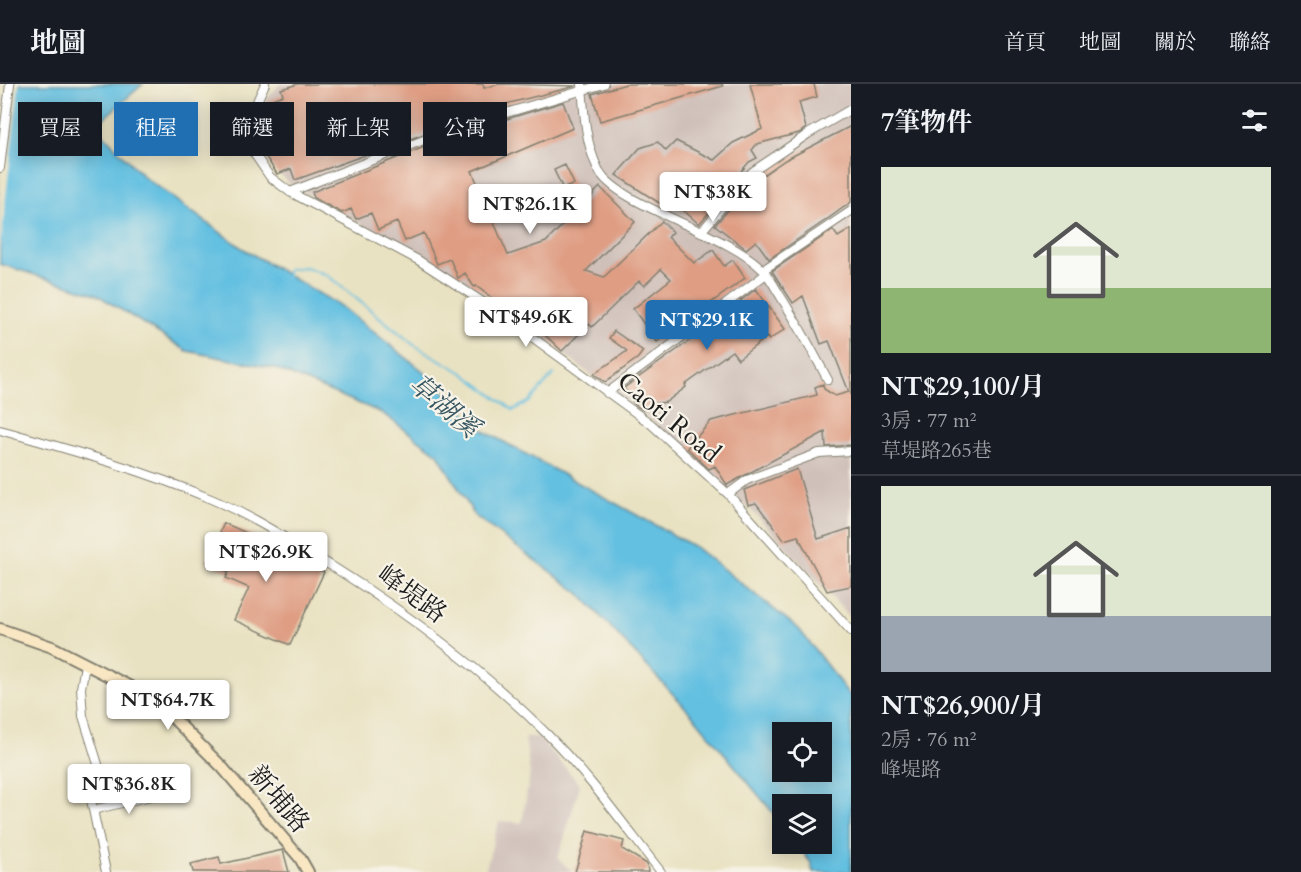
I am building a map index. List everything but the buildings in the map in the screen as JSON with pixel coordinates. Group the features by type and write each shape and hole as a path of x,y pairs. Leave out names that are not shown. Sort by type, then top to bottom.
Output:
{"street":[{"path":"0,168 9,84"},
{"name":"Caoti Road","path":"265,84 252,112 252,146 262,168 290,192 418,260 495,310 651,424 728,494 851,631"},
{"path":"290,192 452,129 582,87 604,84"},
{"path":"582,87 586,136 598,170 608,183 626,195 727,243 765,272 799,325 828,380"},
{"path":"701,232 752,172 808,134 851,109"},
{"path":"607,393 765,272 851,211"},
{"name":"峰堤路","path":"0,430 97,458 211,498 250,517 359,582 433,634 492,683 548,736 595,787 661,872"},
{"path":"728,494 747,480 819,453 851,451"},
{"name":"新埔路","path":"0,629 52,647 154,699 222,767 300,858 308,872"},
{"path":"86,665 81,688 83,716 101,767 101,774 92,781 91,788 93,810 106,872"},
{"path":"93,810 159,794"}],"shaded area":[{"path":"280,84 851,84 851,618 755,514 653,423 490,297 290,184 264,156 294,156 294,102 265,102"},
{"path":"525,737 539,737 580,785 558,859 573,872 485,872 499,821 522,823 530,774"}],"water":[{"name":"草湖溪","path":"20,84 143,84 122,102 114,102 114,109 102,120 102,102 18,102 18,156 102,156 102,133 114,146 114,156 124,156 144,177 242,248 342,307 423,371 484,431 695,547 799,629 851,697 851,872 813,872 811,863 804,854 832,854 832,794 772,794 772,812 696,719 579,593 475,516 438,454 382,413 274,368 187,351 96,294 0,264 0,101"}],"pier":[{"path":"19,84 0,248 0,118 3,95"}],"waterway":[{"path":"286,275 288,269 306,267 327,275 414,345 463,373 513,410 529,402 554,374"}]}
